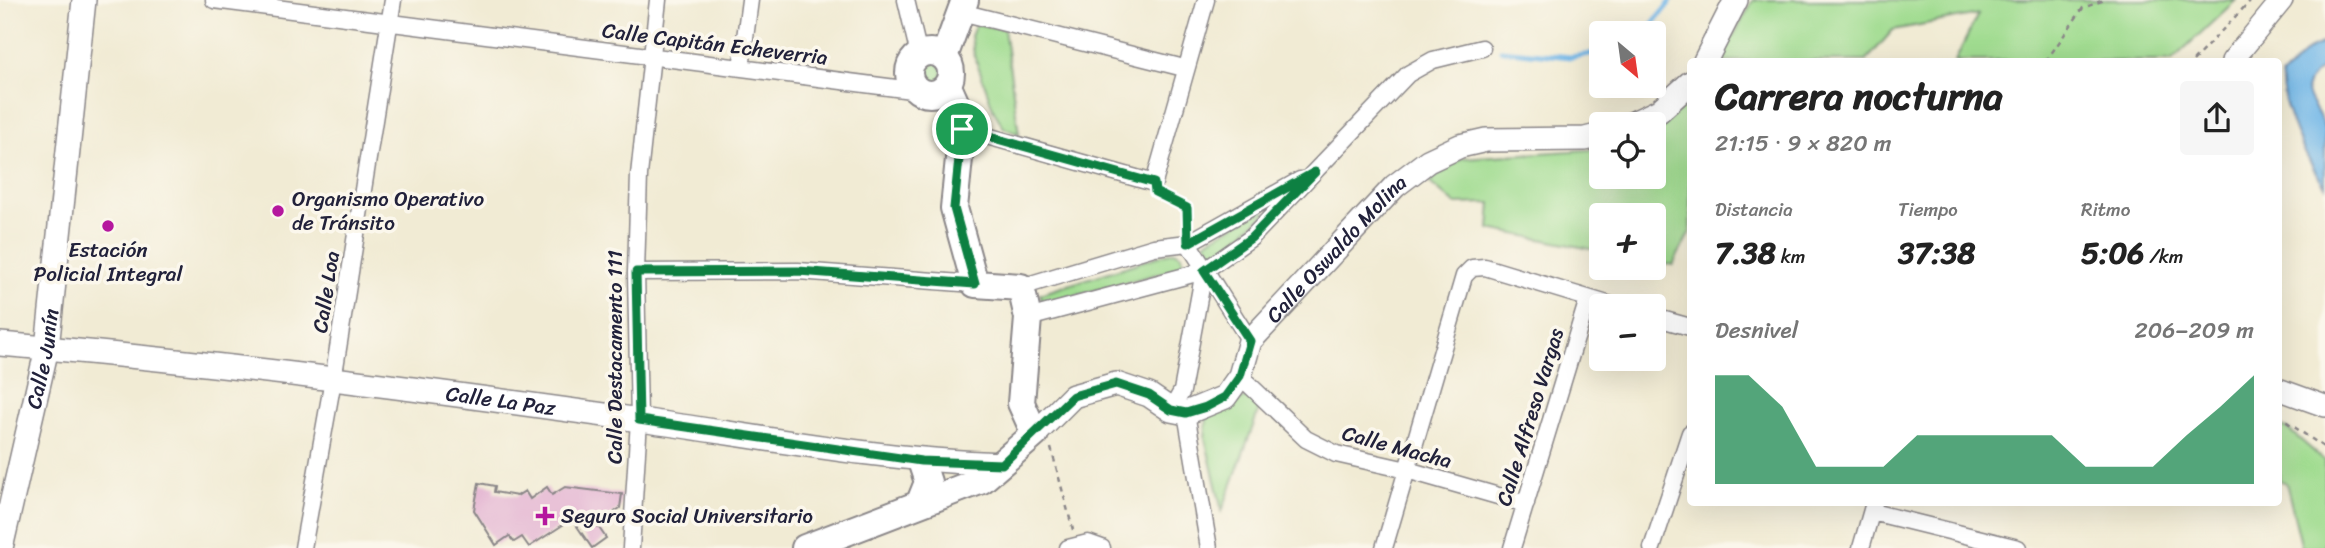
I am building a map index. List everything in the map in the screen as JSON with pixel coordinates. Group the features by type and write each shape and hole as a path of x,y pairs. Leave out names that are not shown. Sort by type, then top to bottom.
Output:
{"main road":[{"name":"Calle Junín","path":"1,548 47,348 84,0"},
{"path":"1707,58 1736,0"},
{"path":"948,86 933,93 919,91 910,73 932,56 963,6"},
{"path":"932,56 951,68 948,86 960,113 962,129 954,208 975,284 1021,287 1028,318 1021,403 1039,429"},
{"path":"1657,112 1687,86"},
{"name":"Calle Oswaldo Molina","path":"1179,412 1225,397 1240,376 1250,341 1395,186 1428,161 1460,146 1486,140 1589,138"},
{"name":"Calle La Paz","path":"0,344 333,380 639,420 921,461 1002,464"},
{"path":"805,548 982,480 1073,396 1116,384 1149,395 1179,412"},
{"path":"920,502 928,482 921,461"}],"street":[{"name":"Calle Capitán Echeverria","path":"214,0 919,91"},
{"name":"Calle Loa","path":"303,548 333,380 393,0"},
{"name":"Calle Destacamento 111","path":"632,548 639,420 636,272 639,175 658,0"},
{"path":"741,68 750,0"},
{"path":"906,0 932,56"},
{"path":"962,129 1154,183 1184,68 1206,0"},
{"path":"2234,58 2282,0"},
{"path":"963,6 1184,68"},
{"path":"1028,318 1204,271 1251,238 1408,74 1433,60 1482,48"},
{"path":"1021,287 1154,247 1188,243 1315,172"},
{"path":"1188,243 1250,341"},
{"path":"1384,548 1464,276 1472,268 1485,267 1587,299"},
{"path":"636,272 798,271 975,284"},
{"path":"1204,271 1179,412 1209,548"},
{"name":"Calle Alfreso Vargas","path":"1512,548 1587,299"},
{"path":"1666,320 1687,326"},
{"name":"Calle Macha","path":"1240,376 1306,439 1336,454 1407,470 1525,504"},
{"path":"2282,391 2325,407"},
{"path":"1656,547 1687,443"},
{"path":"1861,548 1873,507 2018,548"},
{"path":"1072,546 1088,543 1102,548"}],"path":[{"path":"2048,58 2082,8 2104,0"},
{"path":"2196,58 2251,0"},
{"path":"1154,183 1155,192 1187,208 1188,243"},
{"path":"2282,417 2325,448"},
{"path":"1039,429 1072,546"}],"green space":[{"path":"1753,0 2236,0 2174,58 1956,58 1978,14 1893,30 1869,58 1722,58"},
{"path":"976,24 1004,29 1019,134 1004,128 994,111 974,54 971,36"},
{"path":"930,60 939,64 943,73 939,82 930,86 921,82 917,73 921,64"},
{"path":"1687,103 1687,238 1673,265 1666,264 1666,203 1589,203 1589,249 1489,229 1491,203 1455,204 1429,182 1462,158 1589,150 1589,189 1666,189 1666,122"},
{"path":"1263,209 1266,213 1215,257 1205,242"},
{"path":"1175,251 1181,255 1183,261 1180,268 1043,304 1040,294"},
{"path":"1246,397 1261,404 1222,511 1205,438 1207,417"},
{"path":"2282,427 2288,429 2325,461 2325,548 2302,548 2286,483 2282,481"}],"water":[{"path":"2325,42 2325,67 2314,75 2307,90 2325,131 2325,186 2290,119 2282,83 2282,75 2308,50"}],"building":[{"path":"479,483 495,486 494,492 517,496 525,491 530,499 547,487 552,495 565,487 622,494 620,508 597,525 606,538 592,548 572,519 529,547 522,537 514,542 509,536 496,545 474,510"}],"waterway":[{"path":"1655,21 1672,0"},
{"path":"1501,50 1571,57 1589,54"}],"place":[{"name":"Organismo Operativo de Tránsito","path":"278,211"},
{"name":"Estación Policial Integral","path":"108,226"},
{"name":"Seguro Social Universitario","path":"545,516"}],"route":[{"path":"962,129 1154,183 1155,192 1166,195 1187,208 1188,243 1315,172 1251,238 1204,271 1250,341 1240,376 1225,397 1186,413 1171,410 1149,395 1116,384 1073,396 1002,464 921,461 639,420 636,272 798,271 874,274 975,284 954,208 962,129"}]}
